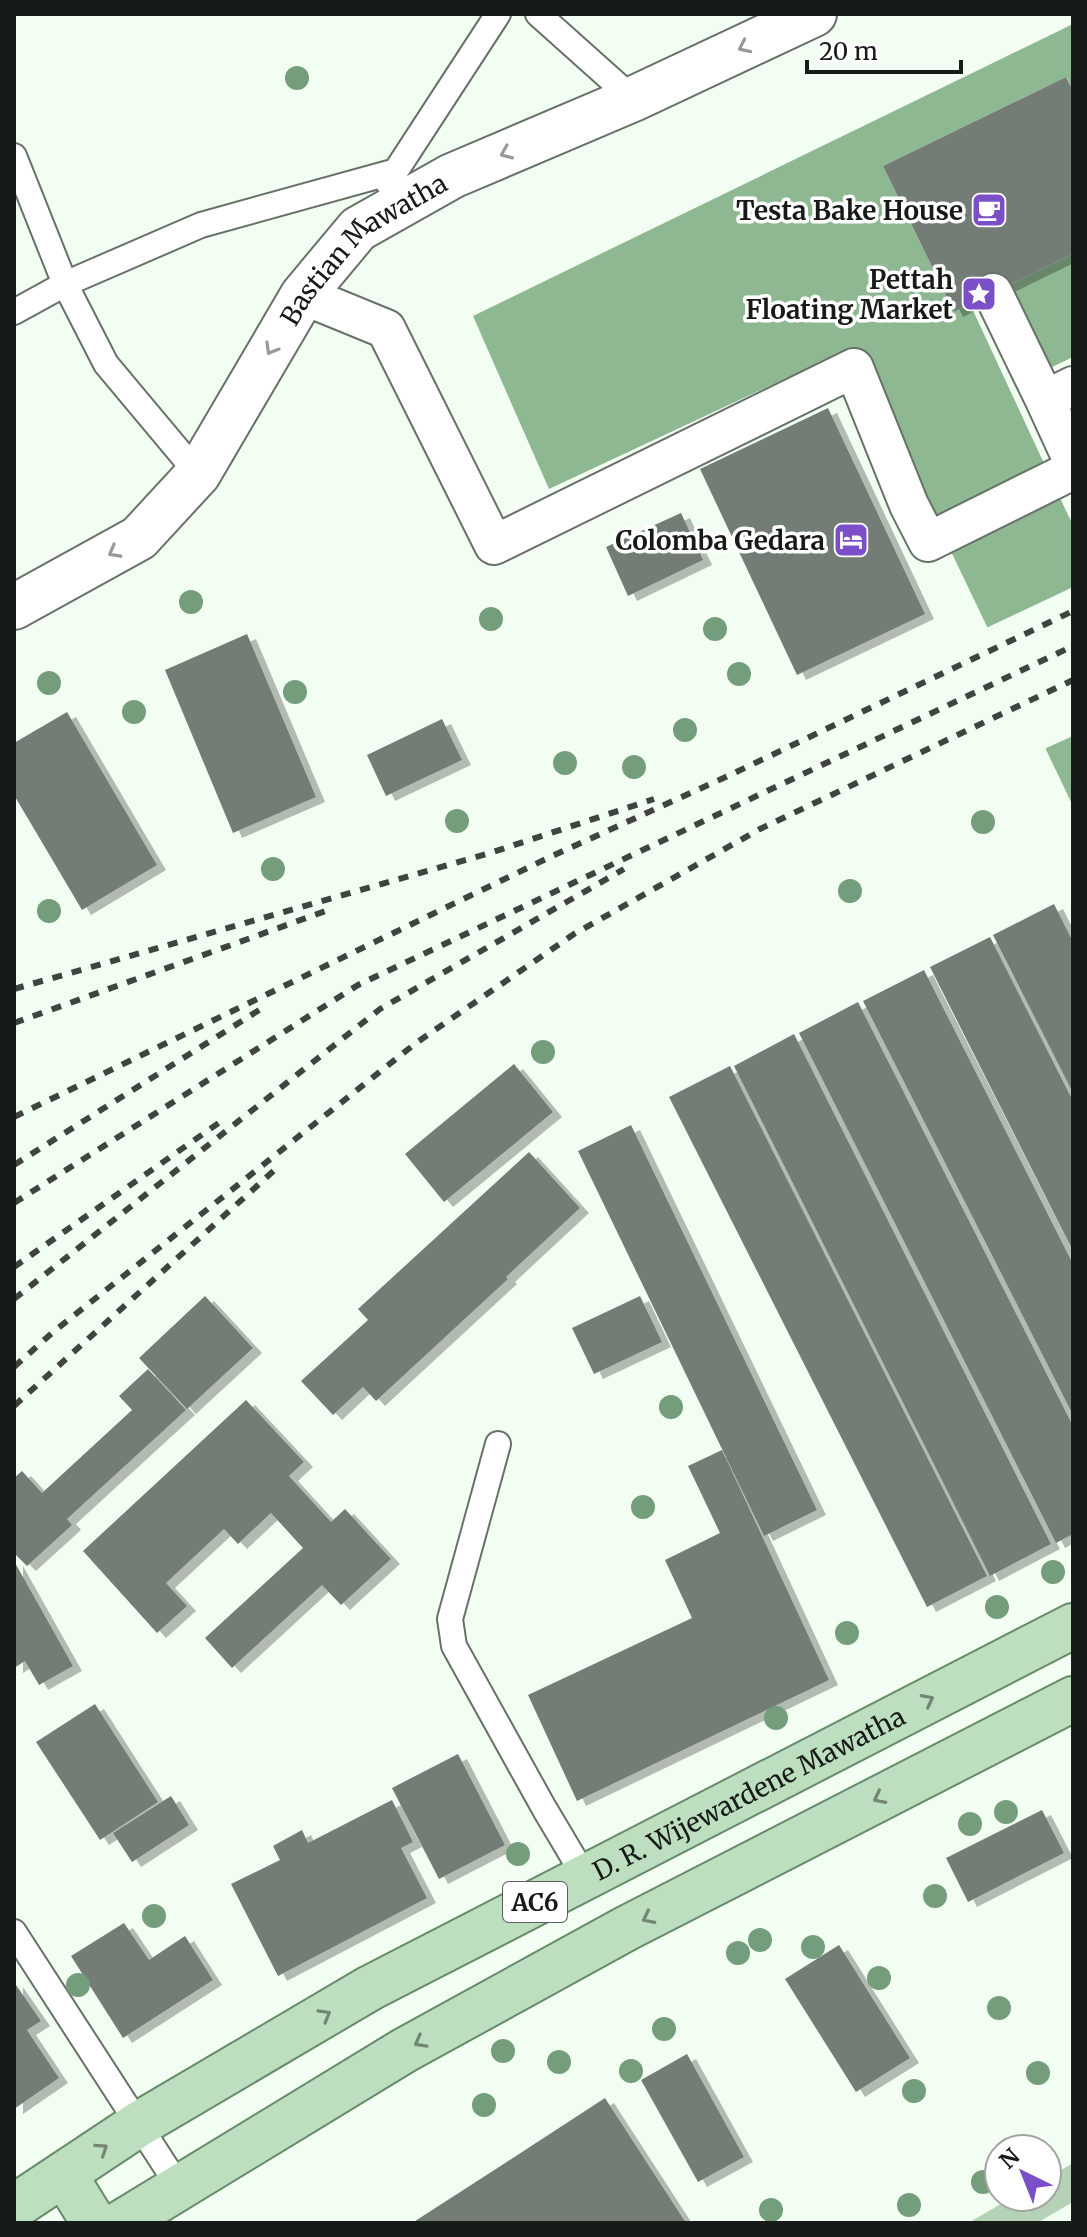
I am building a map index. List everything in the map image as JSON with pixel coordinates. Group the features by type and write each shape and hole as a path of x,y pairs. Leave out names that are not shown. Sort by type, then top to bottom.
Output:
{"main road":[{"name":"D. R. Wijewardene Mawatha","path":"14,2207 139,2124 370,1988 1073,1626"},
{"name":"AC6","path":"121,2223 405,2050 627,1928 1073,1699"},
{"path":"64,2174 94,2223"}],"street":[{"name":"Bastian Mawatha","path":"14,607 139,538 198,474 303,295 358,229 452,176 633,99 814,14"},
{"path":"993,293 1059,393 1073,461"},
{"path":"303,295 386,329 494,545 854,368 909,505 928,542 1073,470"}],"lane":[{"path":"358,229 498,14"},
{"path":"538,14 633,99"},
{"path":"14,156 65,284 106,364 198,474"},
{"path":"14,312 65,284 201,225 396,171"},
{"path":"498,1444 450,1619 454,1646 585,1877"},
{"path":"14,1932 179,2187"}],"shaded area":[{"path":"1073,24 1073,91 1067,78 970,303 1073,525 1073,806 853,347 549,489 473,316"},
{"path":"1073,254 1073,357 1050,368 1009,285"},
{"path":"1073,2163 1073,2202 1063,2208 1063,2169"},
{"path":"985,2213 1054,2213 1037,2223 968,2223"}],"pier":[{"name":"Testa Bake House","path":"1066,77 1073,95 974,301 1072,515 1069,517 970,304 954,312 883,166"},
{"path":"1073,587 1073,736 1042,750 984,629"}],"building":[{"name":"Pettah Floating Market","path":"1066,77 1073,91 1073,254 954,312 883,166"},
{"path":"828,408 925,614 797,675 700,469"},
{"path":"681,513 703,560 628,596 606,547"},
{"path":"247,634 316,797 233,833 165,670"},
{"path":"67,712 157,865 82,910 14,795 14,743"},
{"path":"442,719 462,760 386,796 367,755"},
{"path":"1054,904 1073,942 1073,1093 993,935"},
{"path":"990,937 1073,1101 1073,1251 930,967"},
{"path":"924,970 1073,1264 1073,1415 863,1001"},
{"path":"858,1002 1073,1426 1073,1534 1056,1543 799,1033"},
{"path":"794,1034 1051,1544 990,1576 734,1066"},
{"path":"514,1064 553,1112 444,1202 405,1154"},
{"path":"730,1066 987,1576 927,1607 669,1097"},
{"path":"631,1125 817,1510 764,1536 578,1151"},
{"path":"529,1152 580,1208 376,1401 363,1387 333,1415 301,1381 368,1320 358,1309"},
{"path":"205,1296 253,1348 187,1409 139,1358"},
{"path":"640,1296 662,1342 594,1374 572,1328"},
{"path":"148,1369 186,1410 67,1519 72,1525 27,1566 14,1553 14,1478 22,1471 42,1493 132,1410 119,1396"},
{"path":"246,1400 304,1462 289,1476 331,1522 345,1509 391,1559 341,1605 322,1585 232,1668 205,1638 303,1548 271,1513 238,1544 224,1529 166,1583 187,1606 157,1633 83,1551"},
{"path":"722,1450 829,1680 577,1801 528,1695 692,1618 665,1560 720,1533 688,1466"},
{"path":"14,1561 73,1666 39,1685 25,1661 14,1668"},
{"path":"95,1704 158,1802 100,1840 36,1742"},
{"path":"458,1754 505,1845 439,1879 392,1788"},
{"path":"171,1796 189,1825 132,1862 113,1833"},
{"path":"392,1800 413,1842 401,1848 427,1898 278,1976 231,1884 280,1860 273,1846 302,1830 308,1843"},
{"path":"1042,1810 1064,1853 968,1902 946,1858"},
{"path":"124,1923 149,1960 185,1936 213,1980 123,2038 71,1956"},
{"path":"839,1945 910,2058 856,2092 785,1979"},
{"path":"14,1982 41,2021 27,2030 59,2078 14,2109"},
{"path":"687,2054 744,2157 698,2182 641,2080"},
{"path":"605,2098 686,2223 412,2223 499,2167"}],"railway":[{"path":"14,1117 550,857 730,775 1073,611"},
{"path":"14,1203 358,985 1073,646"},
{"path":"14,1367 52,1333 416,1043 574,934 760,829 1073,680"},
{"path":"14,989 490,853 654,799"},
{"path":"14,1299 380,1009 624,869"},
{"path":"14,1023 334,908"},
{"path":"14,1165 264,1007"},
{"path":"14,1267 220,1122"},
{"path":"14,1406 279,1166"}],"place":[{"name":"Testa Bake House","path":"989,210"},
{"name":"Pettah Floating Market","path":"979,294"},
{"name":"Colomba Gedara","path":"851,540"}]}
